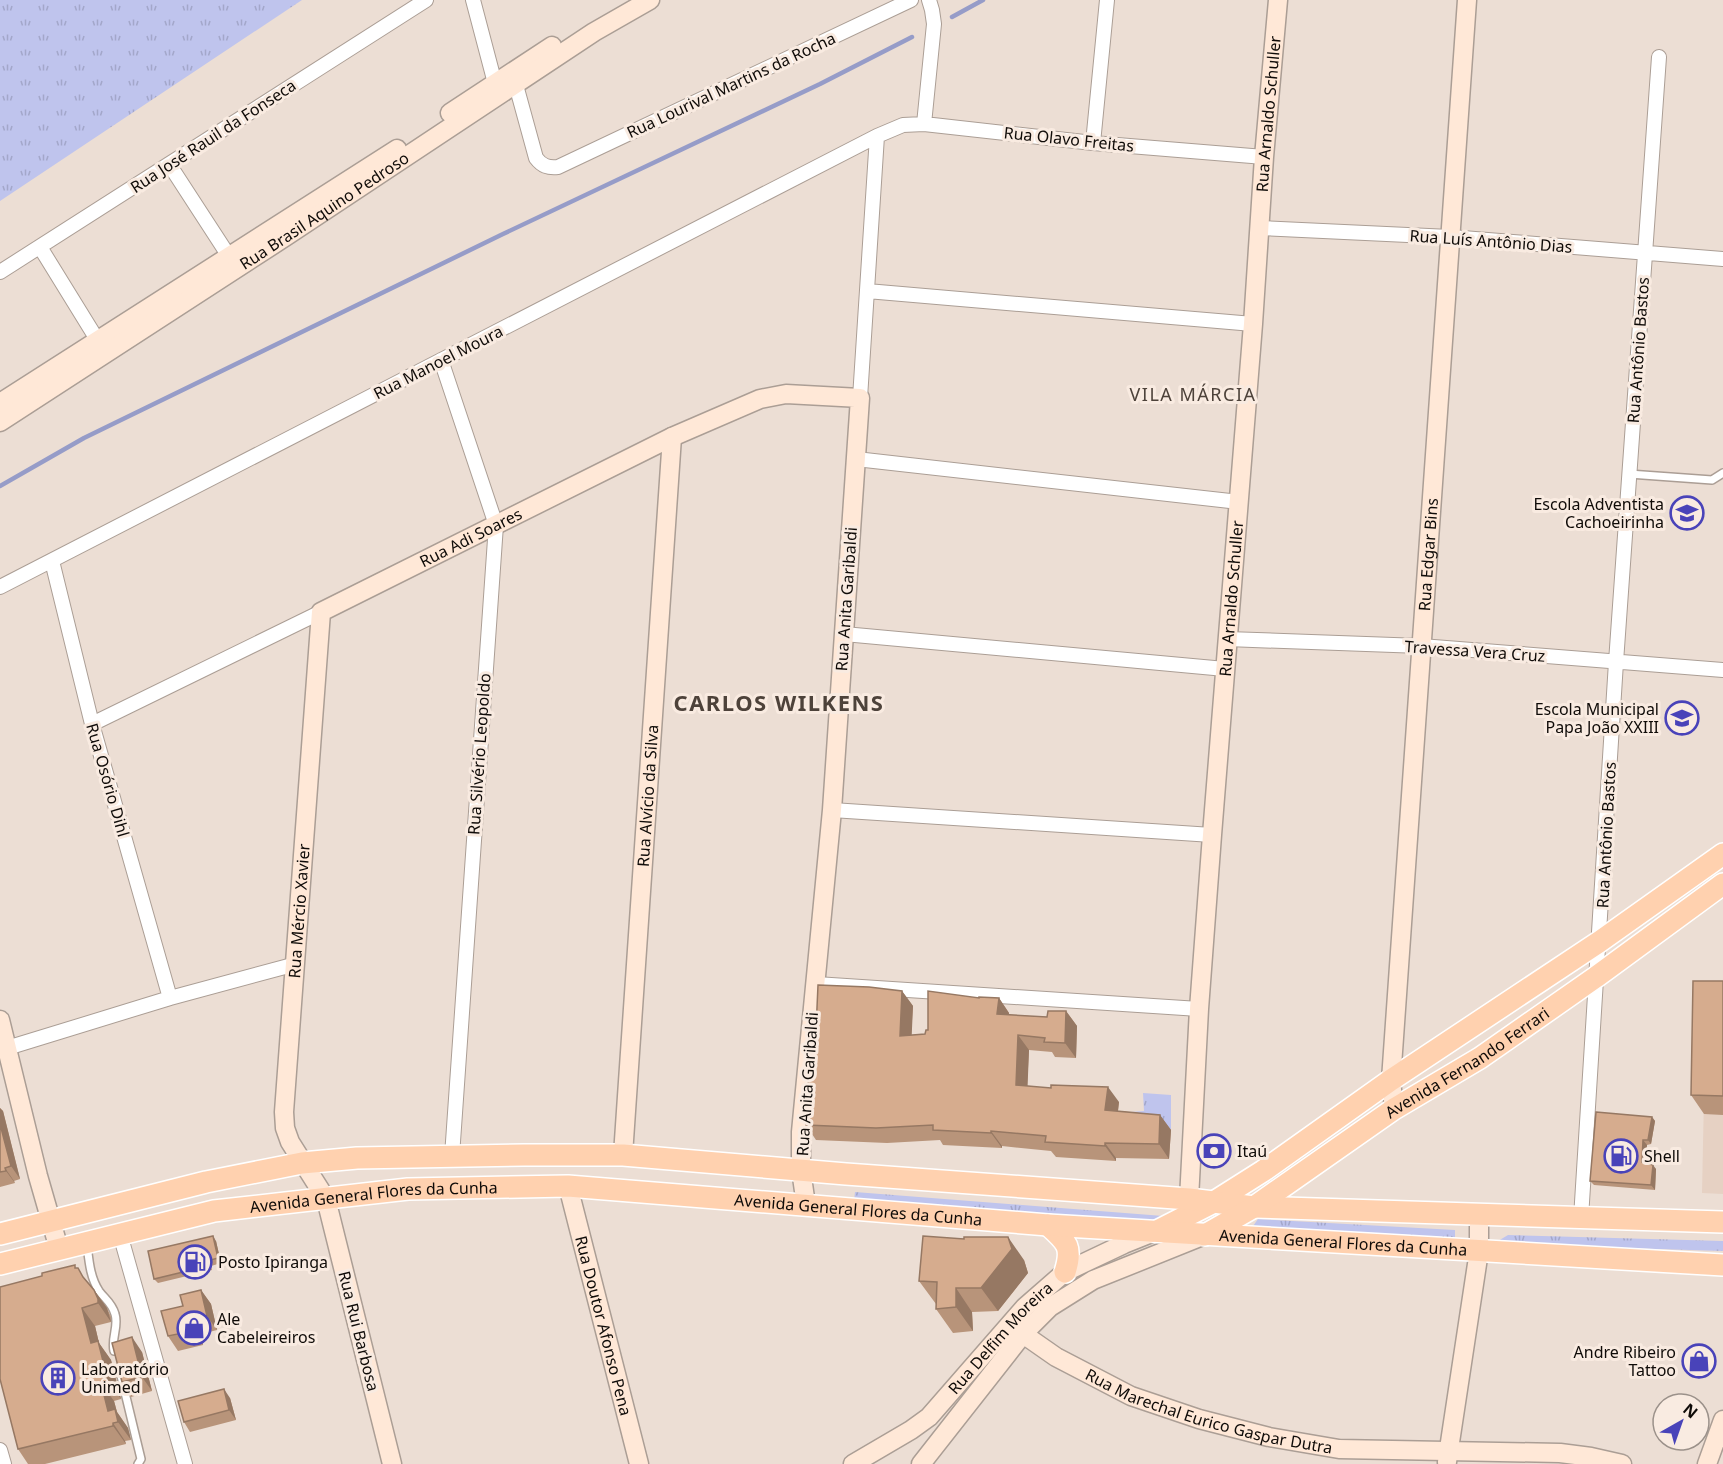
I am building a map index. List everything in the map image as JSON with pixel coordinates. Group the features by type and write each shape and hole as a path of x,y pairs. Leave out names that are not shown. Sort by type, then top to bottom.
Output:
{"main road":[{"name":"Avenida Fernando Ferrari","path":"1159,1230 1214,1202 1263,1171 1391,1080 1599,942 1723,854"},
{"name":"Avenida Fernando Ferrari","path":"1205,1235 1254,1207 1394,1109 1480,1058 1713,898 1723,884"},
{"name":"Avenida General Flores da Cunha","path":"0,1234 206,1182 302,1163 357,1158 623,1155 1189,1199"},
{"name":"Avenida General Flores da Cunha","path":"0,1264 214,1211 408,1189 568,1186 1048,1225 1723,1265"},
{"path":"1189,1199 1214,1202"},
{"name":"Avenida General Flores da Cunha","path":"1214,1202 1254,1207 1723,1222"},
{"path":"1048,1225 1065,1240 1068,1247 1069,1258 1065,1272"}],"street":[{"name":"Rua José Rauil da Fonseca","path":"0,272 426,0"},
{"path":"473,0 497,89"},
{"name":"Rua Brasil Aquino Pedroso","path":"0,422 233,262 497,89 624,0"},
{"name":"Rua Brasil Aquino Pedroso","path":"497,89 516,85 594,32 650,0"},
{"name":"Rua Lourival Martins da Rocha","path":"516,85 536,158 542,165 550,168 558,167 911,0"},
{"path":"924,124 934,24 928,0"},
{"path":"1093,142 1107,0"},
{"name":"Rua Arnaldo Schuller","path":"1189,1199 1199,1009 1278,0"},
{"name":"Rua Edgar Bins","path":"1394,1109 1391,1080 1467,0"},
{"name":"Rua Antônio Bastos","path":"1581,1218 1629,474 1659,57"},
{"name":"Rua Olavo Freitas","path":"877,136 903,125 924,124 1264,158"},
{"name":"Rua Anita Garibaldi","path":"806,1205 801,1170 801,1132 832,810 877,136"},
{"name":"Rua Manoel Moura","path":"0,587 877,136"},
{"path":"169,164 233,262"},
{"name":"Rua Luís Antônio Dias","path":"1259,228 1450,237 1723,259"},
{"path":"40,247 98,341"},
{"name":"Rua Brasil Aquino Pedroso","path":"0,403 98,341 233,262"},
{"path":"867,291 1253,324"},
{"name":"Rua Silvério Leopoldo","path":"441,360 496,525 452,1156"},
{"name":"Rua Adi Soares","path":"92,724 672,437 760,399 773,395 860,398"},
{"name":"Rua Alvício da Silva","path":"623,1155 672,437"},
{"path":"856,459 1239,502"},
{"name":"Rua Osório Dihl","path":"52,561 92,724 170,998"},
{"name":"Rua Mércio Xavier","path":"321,612 284,1112 288,1135 302,1163 326,1198"},
{"path":"844,634 1225,669"},
{"name":"Travessa Vera Cruz","path":"1227,639 1421,646 1723,670"},
{"path":"832,810 1212,835"},
{"path":"7,1048 170,998 296,964"},
{"path":"816,984 1199,1009"},
{"path":"0,1020 38,1176 59,1250"},
{"name":"Rua Doutor Afonso Pena","path":"568,1186 639,1464"},
{"name":"Rua Rui Barbosa","path":"326,1198 392,1464"},
{"path":"1448,1458 1479,1251 1479,1215"},
{"name":"Rua Delfim Moreira","path":"853,1464 911,1430 929,1416 1025,1307 1065,1272 1159,1230"},
{"path":"120,1234 185,1464"},
{"path":"921,1464 1023,1334 1050,1306 1093,1280 1205,1235"},
{"name":"Rua Marechal Eurico Gaspar Dutra","path":"1023,1334 1056,1357 1131,1396 1198,1419 1269,1437 1339,1449 1448,1458 1560,1453 1622,1464"},
{"path":"1707,1464 1723,1422"},
{"path":"0,1450 4,1464"}],"lane":[{"path":"1629,474 1712,480 1723,473"},
{"path":"86,1242 91,1273 100,1292 112,1305 116,1316 117,1322 112,1341 141,1459 138,1464"}],"shaded area":[{"path":"1706,999 1723,1000 1723,1194 1702,1193"}],"green space":[{"path":"0,0 302,0 0,201"},
{"path":"1143,1093 1171,1095 1171,1130 1130,1127 1131,1112 1144,1111"},
{"path":"855,1192 1176,1217 1162,1225 854,1201"},
{"path":"1258,1219 1455,1230 1455,1240 1251,1229"},
{"path":"1508,1235 1723,1241 1723,1251 1493,1244"}],"building":[{"path":"1693,981 1723,981 1723,1096 1691,1095"},
{"path":"818,985 902,991 900,1036 925,1034 928,1030 928,991 979,998 999,998 997,1014 1047,1017 1048,1011 1066,1011 1065,1043 1044,1042 1045,1038 1018,1035 1016,1085 1051,1088 1051,1085 1108,1087 1105,1110 1160,1115 1159,1144 1105,1143 1105,1146 1045,1142 1046,1136 991,1131 991,1133 933,1130 933,1125 876,1128 806,1125 811,1030 816,1030"},
{"name":"Shell","path":"1596,1112 1652,1117 1648,1140 1643,1140 1642,1162 1653,1165 1651,1185 1590,1181"},
{"path":"0,1124 11,1166 5,1168 6,1171 0,1172"},
{"path":"213,1236 218,1258 207,1261 208,1266 154,1279 148,1251"},
{"path":"923,1236 964,1239 964,1237 1008,1237 1012,1249 981,1288 956,1288 956,1307 936,1309 937,1282 919,1281"},
{"name":"Laboratório Unimed","path":"75,1265 98,1299 98,1303 82,1308 91,1343 98,1341 108,1381 101,1383 108,1411 115,1409 118,1422 113,1423 113,1426 18,1449 0,1379 0,1287"},
{"path":"201,1290 207,1316 191,1319 193,1331 168,1336 161,1311 183,1306 180,1295"},
{"path":"132,1337 142,1377 122,1382 112,1343"},
{"path":"224,1389 229,1410 184,1422 178,1401"}],"waterway":[{"path":"952,17 983,0"},
{"path":"0,486 84,438 503,234 820,84 912,37"}],"place":[{"name":"Escola Adventista Cachoeirinha","path":"1687,513"},
{"name":"Escola Municipal Papa João XXIII","path":"1682,718"},
{"name":"Itaú","path":"1214,1151"},
{"name":"Shell","path":"1621,1156"},
{"name":"Posto Ipiranga","path":"195,1262"},
{"name":"Ale Cabeleireiros","path":"194,1328"},
{"name":"Andre Ribeiro Tattoo","path":"1699,1361"},
{"name":"Laboratório Unimed","path":"58,1378"}],"district":[{"name":"VILA MÁRCIA","path":"1193,395"},
{"name":"CARLOS WILKENS","path":"779,703"}]}
